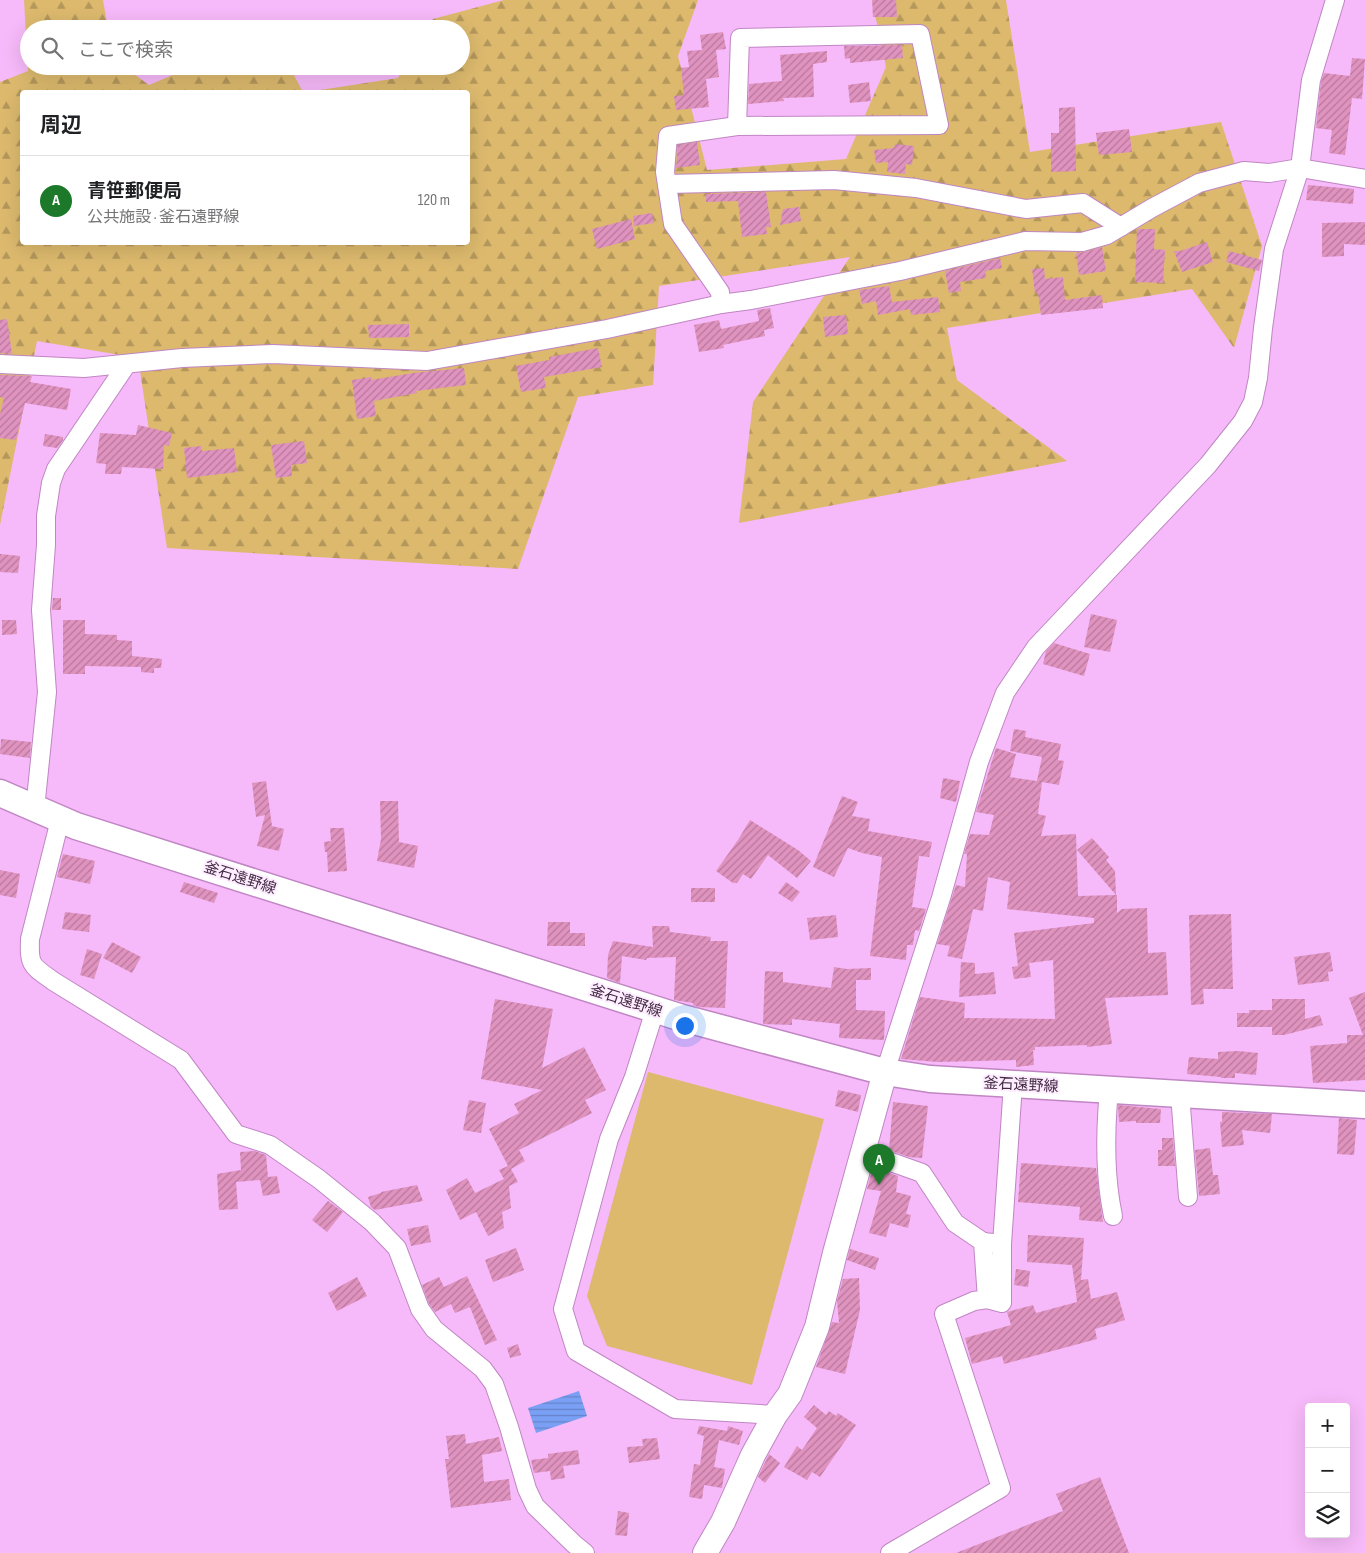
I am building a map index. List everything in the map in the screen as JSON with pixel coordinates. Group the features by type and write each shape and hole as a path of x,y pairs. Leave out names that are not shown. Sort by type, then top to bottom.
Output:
{"main road":[{"name":"釜石遠野線","path":"0,793 60,820 655,1010 886,1072 930,1079 1365,1105"}],"street":[{"path":"705,1553 723,1522 753,1455 790,1394 817,1328 835,1254 886,1072 940,898 979,762 1005,693 1036,647 1208,465 1243,420 1253,402 1258,378 1274,249 1300,168 1310,80 1335,0"},
{"path":"721,304 720,292 673,224 665,172 668,136 737,126 939,124 920,34 740,38 737,126"},
{"path":"0,364 84,368 182,358 273,354 426,361 607,329 721,304 751,300 900,271 1025,240 1082,242 1107,235 1199,183 1244,171 1268,173 1300,168 1365,179"},
{"path":"666,184 834,180 916,188 1026,209 1082,203 1121,227"},
{"path":"35,809 48,692 41,610 46,545 46,516 51,483 56,469 127,364"},
{"path":"60,820 30,939 29,958 34,967 53,981 181,1060 236,1134 270,1145 319,1179 372,1222 397,1248 420,1309 434,1330 483,1369 494,1384 509,1427 527,1490 535,1506 585,1553"},
{"path":"655,1010 634,1077 609,1139 563,1309 576,1351 676,1409 776,1415"},
{"path":"890,1553 1001,1488 944,1314 974,1301 987,1299 1002,1303 1002,1244 1013,1084"},
{"path":"1109,1090 1105,1130 1108,1196 1112,1216"},
{"path":"1180,1094 1188,1197"},
{"path":"864,1152 922,1173 955,1223 983,1242 1002,1244"},
{"path":"983,1242 987,1299"}],"green space":[{"path":"24,0 103,0 106,20 25,20"},
{"path":"504,0 698,0 678,56 707,170 846,159 886,67 872,0 1006,0 1030,152 1221,122 1262,246 1234,348 1192,289 947,328 957,380 1067,461 739,523 753,402 850,257 659,286 653,385 578,397 518,569 167,548 138,358 37,341 0,525 0,82 20,74 135,75 149,85 173,75 294,75 302,90 20,90 20,245 470,245 470,90 320,90 398,78 400,75 470,75 470,20 433,19"},
{"path":"648,1072 824,1119 752,1385 607,1346 587,1296"}],"water":[{"path":"579,1391 587,1416 536,1433 528,1408"}],"building":[{"path":"872,0 896,0 897,17 873,17"},
{"path":"723,32 726,49 716,50 719,77 706,79 709,107 676,110 674,96 684,95 681,68 689,67 687,51 702,50 700,35"},
{"path":"902,45 903,58 850,63 850,58 845,59 844,46"},
{"path":"827,51 827,62 813,64 814,97 783,98 784,101 748,104 749,84 782,81 780,55"},
{"path":"1352,58 1365,59 1362,99 1352,98 1345,155 1329,153 1332,130 1316,128 1321,82 1324,73 1350,76"},
{"path":"869,82 871,101 850,103 848,85"},
{"path":"1075,107 1076,171 1051,172 1051,133 1059,133 1059,108"},
{"path":"1129,129 1132,152 1099,155 1096,133"},
{"path":"697,142 700,165 676,168 678,145"},
{"path":"895,144 914,146 912,165 906,164 905,174 887,172 888,162 876,163 874,150 894,148"},
{"path":"1308,185 1354,189 1353,204 1306,200"},
{"path":"766,192 771,227 766,227 767,234 742,237 738,201 706,202 706,194"},
{"path":"799,207 801,221 780,225 783,209"},
{"path":"652,213 654,223 634,226 633,216"},
{"path":"631,219 635,239 597,249 592,229"},
{"path":"1365,222 1365,245 1344,244 1344,256 1322,257 1322,223"},
{"path":"1137,229 1155,229 1154,249 1165,250 1163,283 1135,282"},
{"path":"1207,242 1213,262 1182,272 1174,251 1180,251"},
{"path":"1102,247 1106,271 1079,275 1076,253"},
{"path":"1229,251 1262,260 1259,271 1226,262"},
{"path":"1000,258 1002,268 985,271 986,278 960,282 961,291 949,293 945,271"},
{"path":"1044,268 1045,279 1063,277 1065,300 1102,295 1103,308 1041,315 1038,293 1035,293 1032,269"},
{"path":"889,286 892,302 938,297 940,312 911,315 910,309 878,315 876,301 862,304 859,290"},
{"path":"770,308 774,328 764,330 765,336 723,345 724,348 699,352 694,325 719,320 721,329 759,321 757,310"},
{"path":"846,315 848,334 825,337 823,317"},
{"path":"7,319 12,354 0,353 0,320"},
{"path":"409,324 409,337 369,338 368,325"},
{"path":"598,348 602,367 544,377 546,388 521,392 516,366 549,360 549,357"},
{"path":"464,368 466,385 416,391 417,393 374,401 376,416 357,419 352,380 371,377 371,380 413,373"},
{"path":"0,375 32,376 30,382 71,389 67,410 25,403 16,440 0,438 0,414 4,398 0,397"},
{"path":"138,425 172,433 169,446 164,445 163,469 122,467 121,474 105,474 106,464 96,463 100,433 136,435"},
{"path":"45,434 63,437 63,440 57,448 43,446"},
{"path":"304,441 307,463 291,465 292,476 276,478 271,445"},
{"path":"201,446 202,451 234,448 237,472 187,478 184,448"},
{"path":"0,554 20,556 18,573 0,572"},
{"path":"53,598 61,598 61,610 52,610"},
{"path":"1091,614 1117,620 1110,652 1084,647"},
{"path":"2,620 16,620 17,634 2,635"},
{"path":"63,620 85,620 85,634 117,635 117,640 132,641 132,656 162,659 161,668 154,668 154,673 141,672 141,667 85,666 85,674 63,674"},
{"path":"1054,643 1090,654 1084,676 1043,664 1046,651"},
{"path":"1014,729 1026,731 1025,737 1061,744 1058,760 1064,761 1059,785 1042,782 1038,814 1046,816 1041,836 1076,834 1078,896 1117,895 1117,913 1122,909 1147,908 1148,953 1166,952 1168,995 1105,998 1112,1044 1087,1047 1087,1045 1035,1047 1035,1050 1033,1050 1034,1065 1016,1067 1016,1060 938,1062 901,1059 920,997 965,1003 964,1018 1055,1019 1053,960 1029,963 1031,977 1014,979 1012,967 1018,966 1014,933 1094,923 1094,918 1007,909 1010,882 988,877 983,911 973,909 962,959 947,956 950,946 937,944 956,885 965,887 967,854 964,854 970,834 989,835 994,815 976,812 996,748 1016,754 1010,777 1037,781 1042,757 1010,751"},
{"path":"1,739 31,742 30,758 0,754"},
{"path":"943,778 960,781 956,802 940,798"},
{"path":"266,781 272,826 284,829 279,851 257,846 265,815 256,817 252,783"},
{"path":"842,796 858,802 852,816 870,819 868,831 932,842 929,857 919,856 912,907 926,909 919,931 915,930 913,945 907,945 906,960 870,956 882,857 848,848 834,877 813,867"},
{"path":"380,801 398,801 399,842 418,846 414,868 377,861 381,839"},
{"path":"750,820 798,850 811,861 797,878 768,855 751,879 743,874 737,883 733,883 716,871"},
{"path":"330,828 344,828 347,871 328,872 327,852 325,852 324,842 331,841"},
{"path":"1092,838 1109,857 1106,860 1115,871 1116,895 1077,850"},
{"path":"63,854 95,861 90,884 57,877"},
{"path":"0,870 20,874 16,898 0,895"},
{"path":"184,882 218,893 214,903 180,892"},
{"path":"786,882 800,892 792,902 778,893"},
{"path":"691,888 715,888 715,902 691,902"},
{"path":"65,912 91,915 89,932 62,929"},
{"path":"1231,914 1233,989 1203,989 1204,1004 1191,1005 1189,915"},
{"path":"836,915 838,937 810,940 807,918"},
{"path":"548,922 570,922 570,933 585,933 585,946 547,946"},
{"path":"652,926 669,926 670,932 711,937 710,941 728,941 725,1008 699,1007 693,1005 693,1003 674,1000 676,957 647,958 646,960 622,956 620,983 607,978 608,955 613,941 653,947"},
{"path":"112,942 141,957 132,973 103,958"},
{"path":"87,949 102,954 94,979 80,975"},
{"path":"1330,952 1333,971 1328,972 1329,981 1298,985 1294,957"},
{"path":"961,962 975,963 975,974 994,972 996,994 959,997"},
{"path":"834,967 847,969 871,968 871,980 856,980 856,1010 885,1011 884,1040 839,1038 840,1024 792,1019 792,1025 763,1024 765,971 783,972 783,982 831,988"},
{"path":"1365,992 1365,1080 1313,1083 1310,1046 1347,1043 1347,1035 1363,1035 1349,998"},
{"path":"495,999 553,1009 542,1068 584,1047 606,1090 585,1100 592,1113 519,1150 525,1161 511,1169 518,1182 509,1186 511,1208 502,1212 504,1228 488,1236 476,1212 460,1220 446,1190 467,1178 475,1193 504,1179 499,1170 508,1166 489,1129 519,1113 514,1104 542,1090 481,1079"},
{"path":"1272,999 1305,999 1305,1019 1320,1015 1323,1025 1284,1035 1272,1035 1272,1027 1237,1027 1237,1013 1249,1013 1249,1010 1272,1010"},
{"path":"1218,1052 1258,1053 1256,1075 1235,1073 1235,1078 1221,1078 1187,1074 1189,1057 1218,1059"},
{"path":"838,1090 861,1095 858,1112 835,1106"},
{"path":"469,1100 486,1103 481,1133 463,1130"},
{"path":"893,1102 928,1106 922,1158 909,1157 889,1150"},
{"path":"1118,1105 1161,1109 1160,1123 1119,1122"},
{"path":"1222,1112 1272,1114 1270,1133 1242,1130 1244,1145 1222,1147 1220,1122 1222,1122"},
{"path":"1339,1118 1357,1120 1354,1155 1337,1154"},
{"path":"1162,1138 1173,1138 1175,1166 1158,1166 1158,1150 1162,1150"},
{"path":"1210,1148 1213,1175 1218,1175 1220,1194 1199,1196 1195,1150"},
{"path":"255,1151 266,1155 268,1177 277,1176 280,1193 263,1196 260,1180 236,1182 238,1209 219,1210 217,1174 241,1170 240,1152"},
{"path":"1021,1163 1096,1168 1103,1222 1079,1220 1080,1207 1018,1202"},
{"path":"872,1171 886,1172 898,1176 896,1192 911,1196 906,1214 911,1215 908,1228 890,1223 886,1237 869,1233 881,1191 867,1189"},
{"path":"417,1185 423,1201 375,1210 371,1207 368,1197 381,1192"},
{"path":"328,1201 343,1212 327,1232 312,1220"},
{"path":"428,1225 431,1242 411,1246 407,1229"},
{"path":"1028,1235 1084,1238 1081,1280 1088,1279 1091,1299 1117,1292 1125,1320 1095,1329 1097,1339 1004,1364 1002,1356 972,1364 965,1338 1011,1325 1007,1312 1033,1305 1036,1313 1077,1302 1076,1294 1078,1293 1076,1293 1072,1265 1027,1262"},
{"path":"516,1248 524,1270 493,1282 485,1260"},
{"path":"850,1249 879,1258 875,1270 847,1260"},
{"path":"1016,1269 1030,1271 1028,1287 1014,1285"},
{"path":"467,1276 497,1340 485,1345 470,1307 455,1313 451,1304 435,1312 429,1304 422,1285 439,1277 444,1287"},
{"path":"357,1277 367,1296 337,1311 328,1293"},
{"path":"859,1278 860,1310 845,1374 816,1367 832,1322 839,1323 837,1301 843,1279"},
{"path":"518,1344 521,1355 510,1358 507,1348"},
{"path":"814,1405 826,1415 829,1411 836,1416 838,1413 856,1425 820,1477 812,1472 807,1480 784,1467 797,1446 802,1450 817,1428 804,1417"},
{"path":"699,1426 727,1431 728,1426 743,1431 739,1445 719,1440 714,1467 725,1469 722,1488 704,1485 702,1499 689,1497 694,1464 700,1465 704,1436 697,1434"},
{"path":"465,1434 466,1444 499,1437 502,1451 482,1455 484,1482 509,1479 511,1500 451,1508 445,1459 449,1459 446,1436"},
{"path":"657,1438 660,1459 629,1463 627,1447 643,1446 642,1439"},
{"path":"578,1450 580,1464 563,1466 565,1478 551,1480 550,1471 534,1473 531,1460 548,1458 548,1454"},
{"path":"769,1454 780,1463 765,1483 758,1477"},
{"path":"1100,1477 1129,1553 956,1553 1063,1511 1056,1494"},
{"path":"618,1511 629,1513 627,1536 615,1535"}],"place":[{"name":"青笹郵便局","path":"879,1185"}]}
